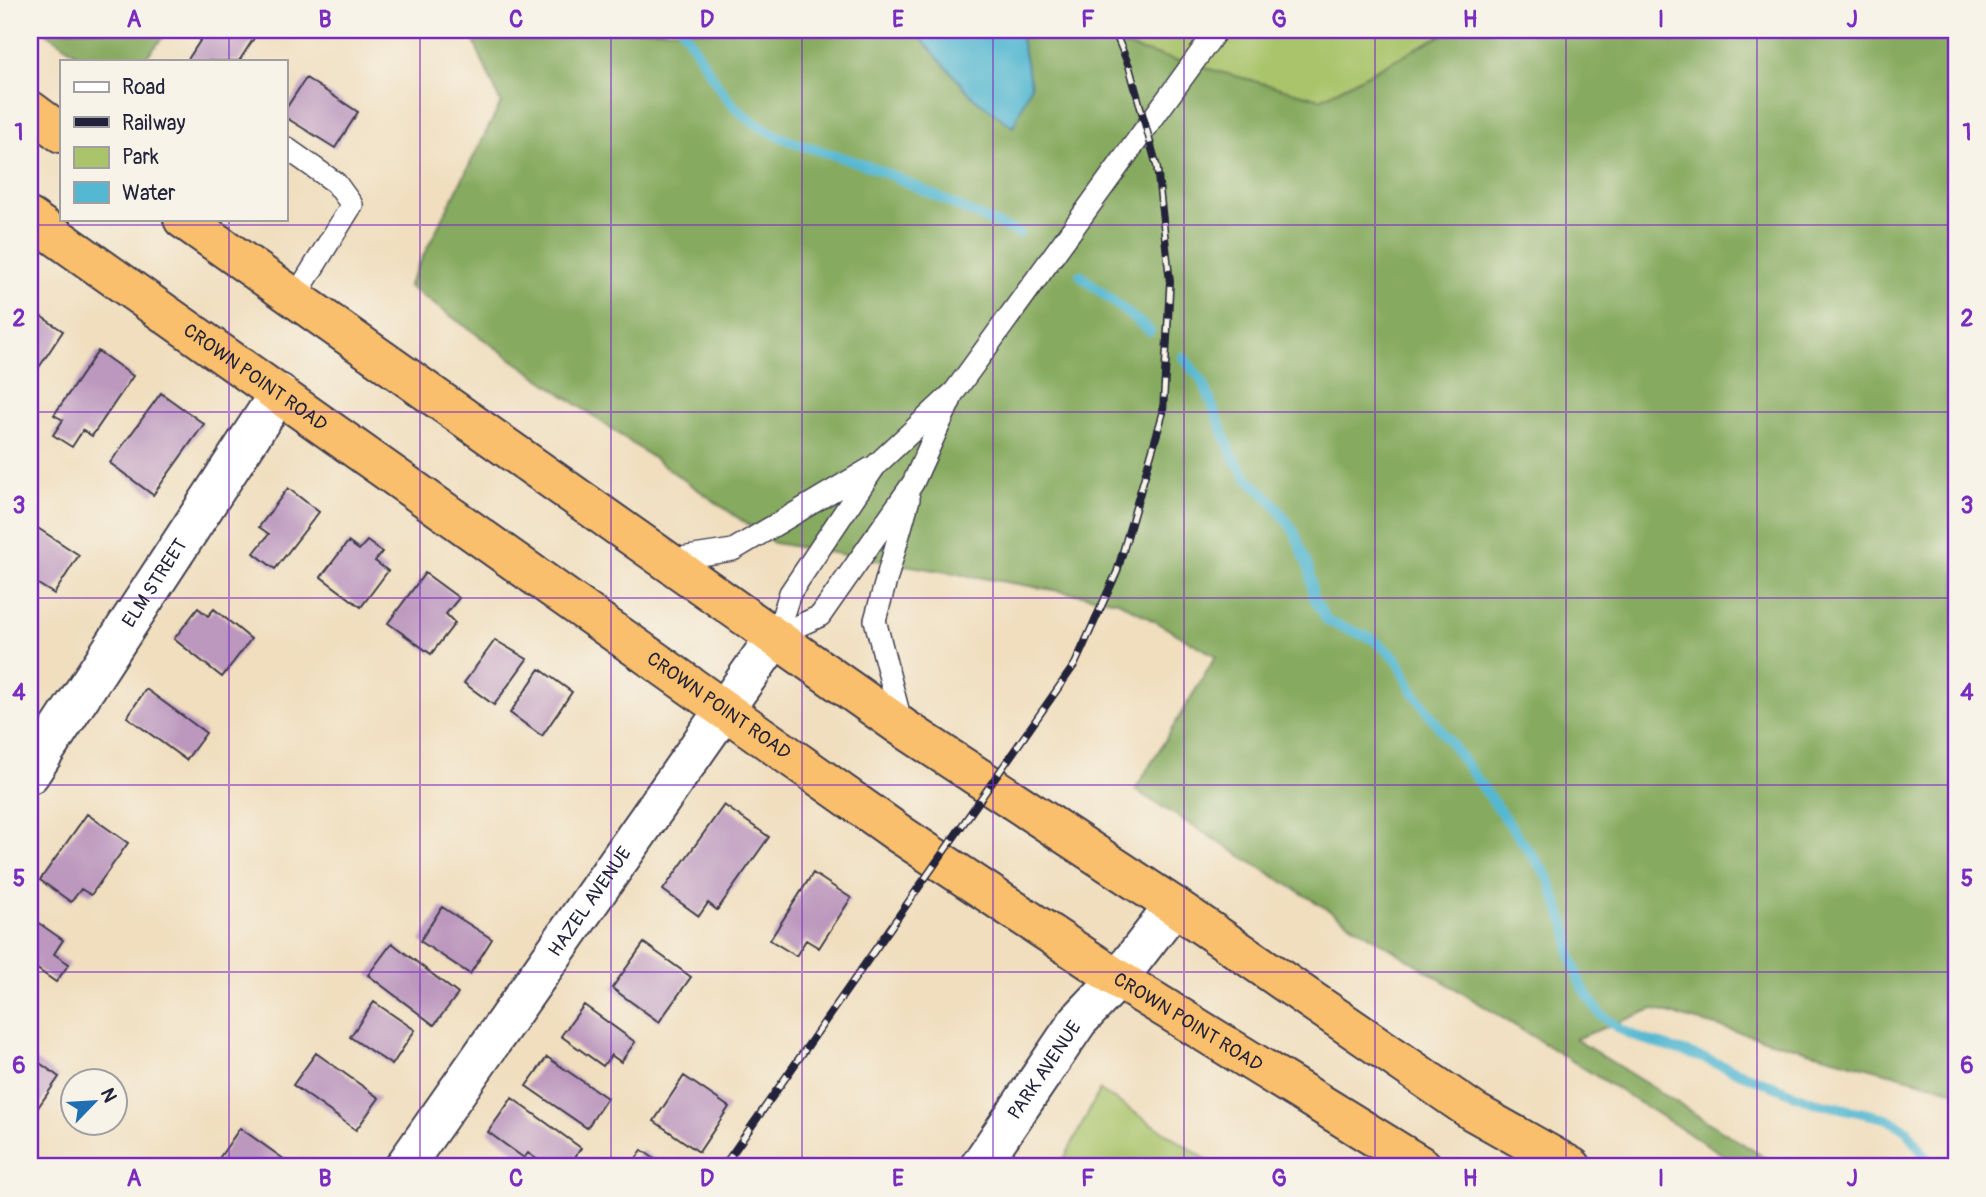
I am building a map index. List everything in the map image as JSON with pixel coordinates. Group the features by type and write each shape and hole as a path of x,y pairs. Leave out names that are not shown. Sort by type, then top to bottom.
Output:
{"highway":[{"path":"30,110 60,132"},
{"name":"CROWN POINT ROAD","path":"30,218 901,835 1118,979 1423,1167"},
{"path":"184,220 902,727 1174,906 1474,1112 1572,1167"}],"street":[{"name":"ELM STREET","path":"30,774 279,393"},
{"name":"HAZEL AVENUE","path":"404,1167 776,636"},
{"name":"PARK AVENUE","path":"979,1167 1078,1021 1118,979 1174,906"}],"lane":[{"path":"668,560 733,550 876,465 955,391 1217,30"},
{"path":"287,148 336,183 352,205 295,297"},
{"path":"902,727 875,620 913,483 955,391"},
{"path":"776,636 790,593 876,465"},
{"path":"776,636 820,616 913,483"}],"green space":[{"path":"42,30 169,30 144,60 86,60"},
{"path":"469,30 1064,30 1321,99 1451,30 1956,30 1956,1091 1653,1009 1575,1039 1780,1167 1743,1167 1135,790 1216,656 1118,601 774,543 408,286 501,103"},
{"path":"1064,30 1451,30 1322,100"},
{"path":"1100,1090 1218,1167 1060,1167"}],"water":[{"path":"913,30 1019,30 1031,85 1013,127 973,97"}],"building":[{"path":"207,30 241,30 254,38 240,60 188,60"},
{"path":"306,78 358,112 335,148 287,118 287,107"},
{"path":"30,309 63,331 30,381"},
{"path":"98,351 133,376 92,436 83,430 72,447 53,435 63,420 54,415"},
{"path":"161,393 204,424 153,495 110,463"},
{"path":"288,488 319,512 275,569 254,553 269,534 259,527"},
{"path":"30,523 79,555 54,594 30,579"},
{"path":"367,541 382,552 375,561 388,571 361,607 321,577 348,542 359,550"},
{"path":"425,573 459,598 446,614 455,623 431,654 388,623"},
{"path":"198,608 208,616 214,609 251,639 222,677 174,639"},
{"path":"495,640 527,659 494,705 464,683"},
{"path":"540,669 572,692 542,736 510,713"},
{"path":"146,689 206,733 186,760 127,717"},
{"path":"724,805 769,837 717,910 708,903 699,916 663,890"},
{"path":"87,814 128,843 91,895 81,889 71,902 40,880"},
{"path":"813,873 851,898 819,948 806,940 796,956 770,940"},
{"path":"442,907 492,939 470,974 420,941"},
{"path":"30,917 63,940 54,954 69,964 56,982 30,964"},
{"path":"392,943 458,994 434,1025 368,975"},
{"path":"644,943 691,977 659,1022 612,988"},
{"path":"374,1002 415,1030 392,1065 350,1037"},
{"path":"584,1005 635,1042 621,1062 611,1055 603,1066 561,1036"},
{"path":"316,1053 379,1098 356,1130 293,1085"},
{"path":"30,1056 59,1077 30,1119"},
{"path":"547,1057 607,1098 587,1128 526,1086"},
{"path":"684,1076 729,1107 699,1152 654,1121"},
{"path":"512,1098 581,1148 575,1157 589,1167 548,1167 528,1153 524,1158 488,1132"},
{"path":"240,1128 295,1167 213,1167"},
{"path":"642,1150 666,1167 630,1167"}],"waterway":[{"path":"683,30 727,98 760,126 791,141 892,176 1019,233"},
{"path":"1080,275 1150,331"},
{"path":"1183,357 1203,382 1233,457 1247,478 1271,500 1294,531 1310,572 1313,596 1327,621 1373,639 1397,659 1412,690 1548,877 1569,935 1570,953 1580,983 1600,1014 1620,1029 1639,1038 1706,1059 1813,1102 1886,1118 1907,1130 1932,1167"}],"railway":[{"path":"723,1167 1075,664 1117,572 1163,413 1170,282 1157,167 1129,66 1114,30"}]}
